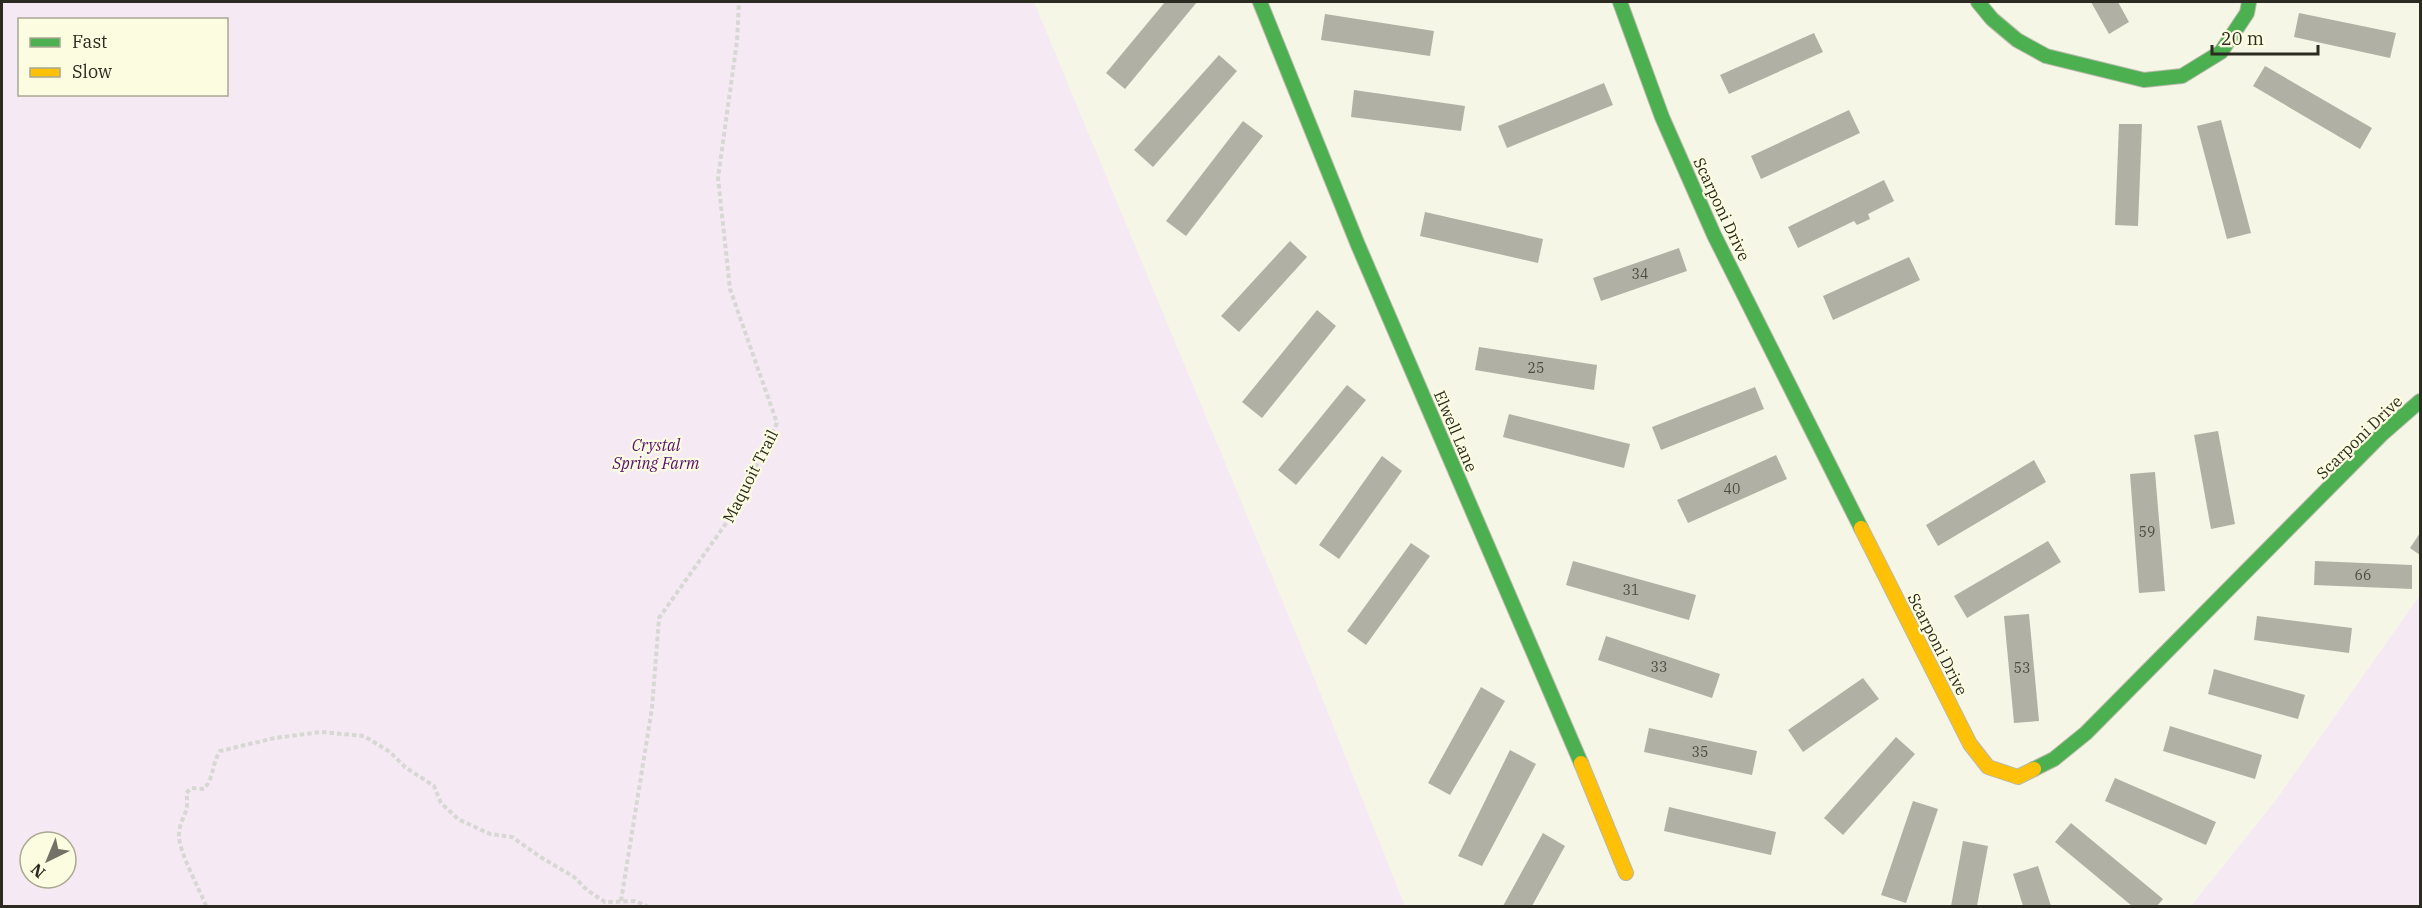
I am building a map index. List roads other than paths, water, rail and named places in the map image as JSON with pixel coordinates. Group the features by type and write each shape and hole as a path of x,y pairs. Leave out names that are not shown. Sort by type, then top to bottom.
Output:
{"street":[{"name":"Elwell Lane","path":"1260,2 1358,245 1626,873"},
{"name":"Scarponi Drive","path":"1620,2 1662,117 1714,235 1970,744 1988,766 2018,777 2054,759 2086,733 2381,435 2421,401"},
{"path":"1978,2 1992,19 2017,40 2046,56 2144,80 2182,76 2221,52 2247,13 2249,2"}],"park label":[{"name":"Crystal Spring Farm","path":"656,454"}]}
